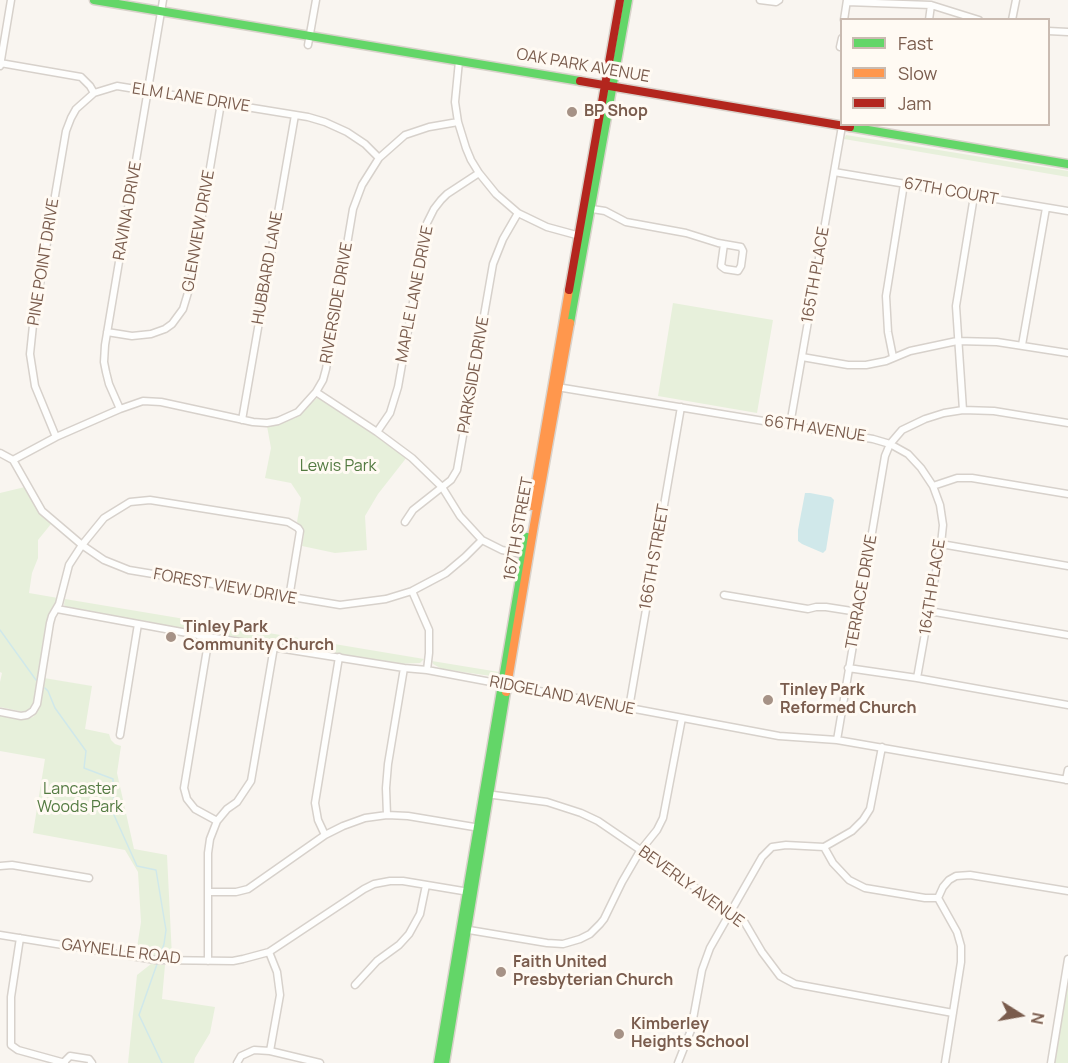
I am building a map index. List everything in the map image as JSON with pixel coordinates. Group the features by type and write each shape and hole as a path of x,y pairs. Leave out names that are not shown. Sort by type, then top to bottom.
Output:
{"main road":[{"name":"OAK PARK AVENUE","path":"94,0 840,126"},
{"name":"167TH STREET","path":"582,236 592,209 620,0"},
{"name":"167TH STREET","path":"438,1063 470,892 582,236 609,86 628,0"},
{"name":"OAK PARK AVENUE","path":"842,126 1068,164"},
{"name":"167TH STREET","path":"445,1063 463,929"}],"street":[{"path":"11,0 0,64 81,77 94,93"},
{"name":"RAVINA DRIVE","path":"120,410 106,372 104,352 163,0"},
{"path":"309,45 316,0"},
{"path":"760,0 778,1"},
{"path":"1012,18 1016,0"},
{"path":"844,18 847,1 932,5 973,18"},
{"path":"929,18 932,5"},
{"path":"1050,31 1068,32"},
{"path":"459,61 455,102 458,122 471,160 479,173 496,194 518,213 547,227 582,236"},
{"name":"ELM LANE DRIVE","path":"94,93 117,86 315,119 347,132 365,144 379,158"},
{"name":"PINE POINT DRIVE","path":"56,437 35,386 30,354 33,325 66,131 76,109 94,93"},
{"name":"GLENVIEW DRIVE","path":"107,332 132,336 151,334 172,324 183,309 190,286 221,103"},
{"name":"HUBBARD LANE","path":"242,420 295,115"},
{"name":"RIVERSIDE DRIVE","path":"13,460 56,437 137,403 155,401 242,420 267,423 298,412 316,392 326,369 353,208 362,185 379,158 405,135 458,122"},
{"name":"165TH PLACE","path":"790,425 842,126"},
{"name":"67TH COURT","path":"834,172 1068,211"},
{"name":"MAPLE LANE DRIVE","path":"377,432 390,413 398,387 423,239 430,216 447,194 479,173"},
{"path":"893,357 888,333 886,296 904,184"},
{"path":"963,410 956,306 974,196"},
{"path":"1022,345 1046,208"},
{"path":"592,209 605,212 626,222 686,233 742,248 741,266 738,271 721,266 724,244"},
{"name":"PARKSIDE DRIVE","path":"405,522 413,510 451,480 458,470 493,264 502,239 518,213"},
{"path":"802,357 860,366 880,362 910,351 957,341 997,342 1068,353"},
{"name":"66TH AVENUE","path":"556,386 873,439 890,444"},
{"path":"316,392 412,458 442,487 460,516 482,540 502,550 526,556"},
{"name":"166TH STREET","path":"629,708 681,407"},
{"path":"890,444 902,430 925,419 963,410 994,411 1068,423"},
{"name":"164TH PLACE","path":"890,444 908,454 933,486 940,505 943,525 917,678"},
{"name":"TERRACE DRIVE","path":"837,740 885,456 890,444"},
{"path":"0,453 13,460"},
{"name":"FOREST VIEW DRIVE","path":"13,460 42,511 82,545 104,560 129,570 289,598 340,605 386,599 412,591 446,573 482,540"},
{"path":"933,486 957,478 972,477 1068,494"},
{"path":"0,712 21,716 33,711 37,704 50,623 62,597 69,565 104,518 130,502 150,500 288,522 298,528 300,531 289,598"},
{"path":"941,544 1068,566"},
{"path":"412,591 429,630 427,670"},
{"path":"724,595 808,609 826,607 858,612"},
{"name":"RIDGELAND AVENUE","path":"57,609 274,647 427,670 779,736 837,740 1067,780"},
{"path":"929,611 1068,635"},
{"path":"120,735 138,624"},
{"path":"209,636 184,788 190,805 216,821"},
{"path":"208,961 210,839 216,821 237,802 251,781 274,647"},
{"path":"325,835 318,820 315,804 339,657"},
{"path":"387,815 388,764 404,668"},
{"path":"848,668 1068,705"},
{"path":"463,929 563,944 590,934 604,919 640,851 657,830 663,818 682,718"},
{"path":"678,1063 691,1030 702,970 710,948 762,857 772,848 786,845 824,847 852,831 870,809 882,747"},
{"path":"1067,780 1068,770"},
{"name":"BEVERLY AVENUE","path":"486,794 547,802 598,821 745,923 780,976 795,984 953,1013"},
{"path":"209,892 236,892 248,889 325,835 365,819 387,815 408,816 480,828"},
{"path":"824,847 833,863 849,880 865,888 938,898"},
{"path":"0,866 12,865 89,878"},
{"path":"938,898 949,880 956,876 970,875 1068,891"},
{"name":"GAYNELLE ROAD","path":"0,935 156,960 243,959 269,952 369,886 396,881 470,892"},
{"path":"355,985 377,961 399,945 409,934 420,914 426,885"},
{"path":"938,898 957,932 961,946 961,962 945,1063"},
{"path":"20,938 11,996 11,1045 18,1050 65,1063 70,1056 89,1059 92,1063"},
{"path":"269,952 277,972 279,995 270,1051"},
{"path":"1051,1063 1068,959"},
{"path":"237,1063 241,1056 254,1050 270,1051 306,1062 320,1063"}],"green space":[{"path":"846,135 1068,171 1068,177 844,139"},
{"path":"673,303 773,320 757,413 658,396"},
{"name":"Lewis Park","path":"317,398 407,457 378,494 365,516 367,550 335,553 302,546 303,529 297,522 301,498 291,483 265,478 271,448 267,426 295,418"},
{"path":"25,487 34,505 51,524 38,540 38,558 32,573 29,593 58,598 49,618 34,704 30,710 24,712 0,707 2,673 0,672 0,493"},
{"path":"65,599 424,659 420,663 396,664 69,609 65,607"},
{"path":"432,661 499,672 491,676 442,669"},
{"name":"Lancaster Woods Park","path":"44,678 92,686 85,729 109,734 115,744 121,746 117,773 134,849 167,855 172,957 161,958 136,954 141,922 138,872 125,850 33,833 45,759 0,751 0,716 22,720 33,717 39,709"},
{"path":"151,964 165,965 162,999 215,1007 210,1033 194,1063 128,1063 137,975"},
{"path":"1068,975 1068,1063 1053,1063"}],"water":[{"path":"805,493 831,497 834,500 826,550 823,553 798,541"}],"waterway":[{"path":"0,630 36,680"},
{"path":"45,688 55,708 86,751 84,768 113,779 114,815 137,866 156,870 166,930 160,956"},
{"path":"157,964 139,1015 162,1063"}],"traffic: fast":[{"path":"94,0 580,81"},
{"path":"570,323 628,0"},
{"path":"850,127 1068,164"},
{"path":"438,1063 527,537"},
{"path":"445,1063 506,692"}],"traffic: slow":[{"path":"532,506 569,290"},
{"path":"506,692 570,323"}],"traffic: jam":[{"path":"569,290 620,0"},
{"path":"580,81 840,125"},
{"path":"844,126 850,127"}],"place":[{"name":"BP Shop","path":"572,112"},
{"name":"Tinley Park Community Church","path":"171,637"},
{"name":"Tinley Park Reformed Church","path":"768,700"},
{"name":"Faith United Presbyterian Church","path":"501,972"},
{"name":"Kimberley Heights School","path":"619,1034"}]}
